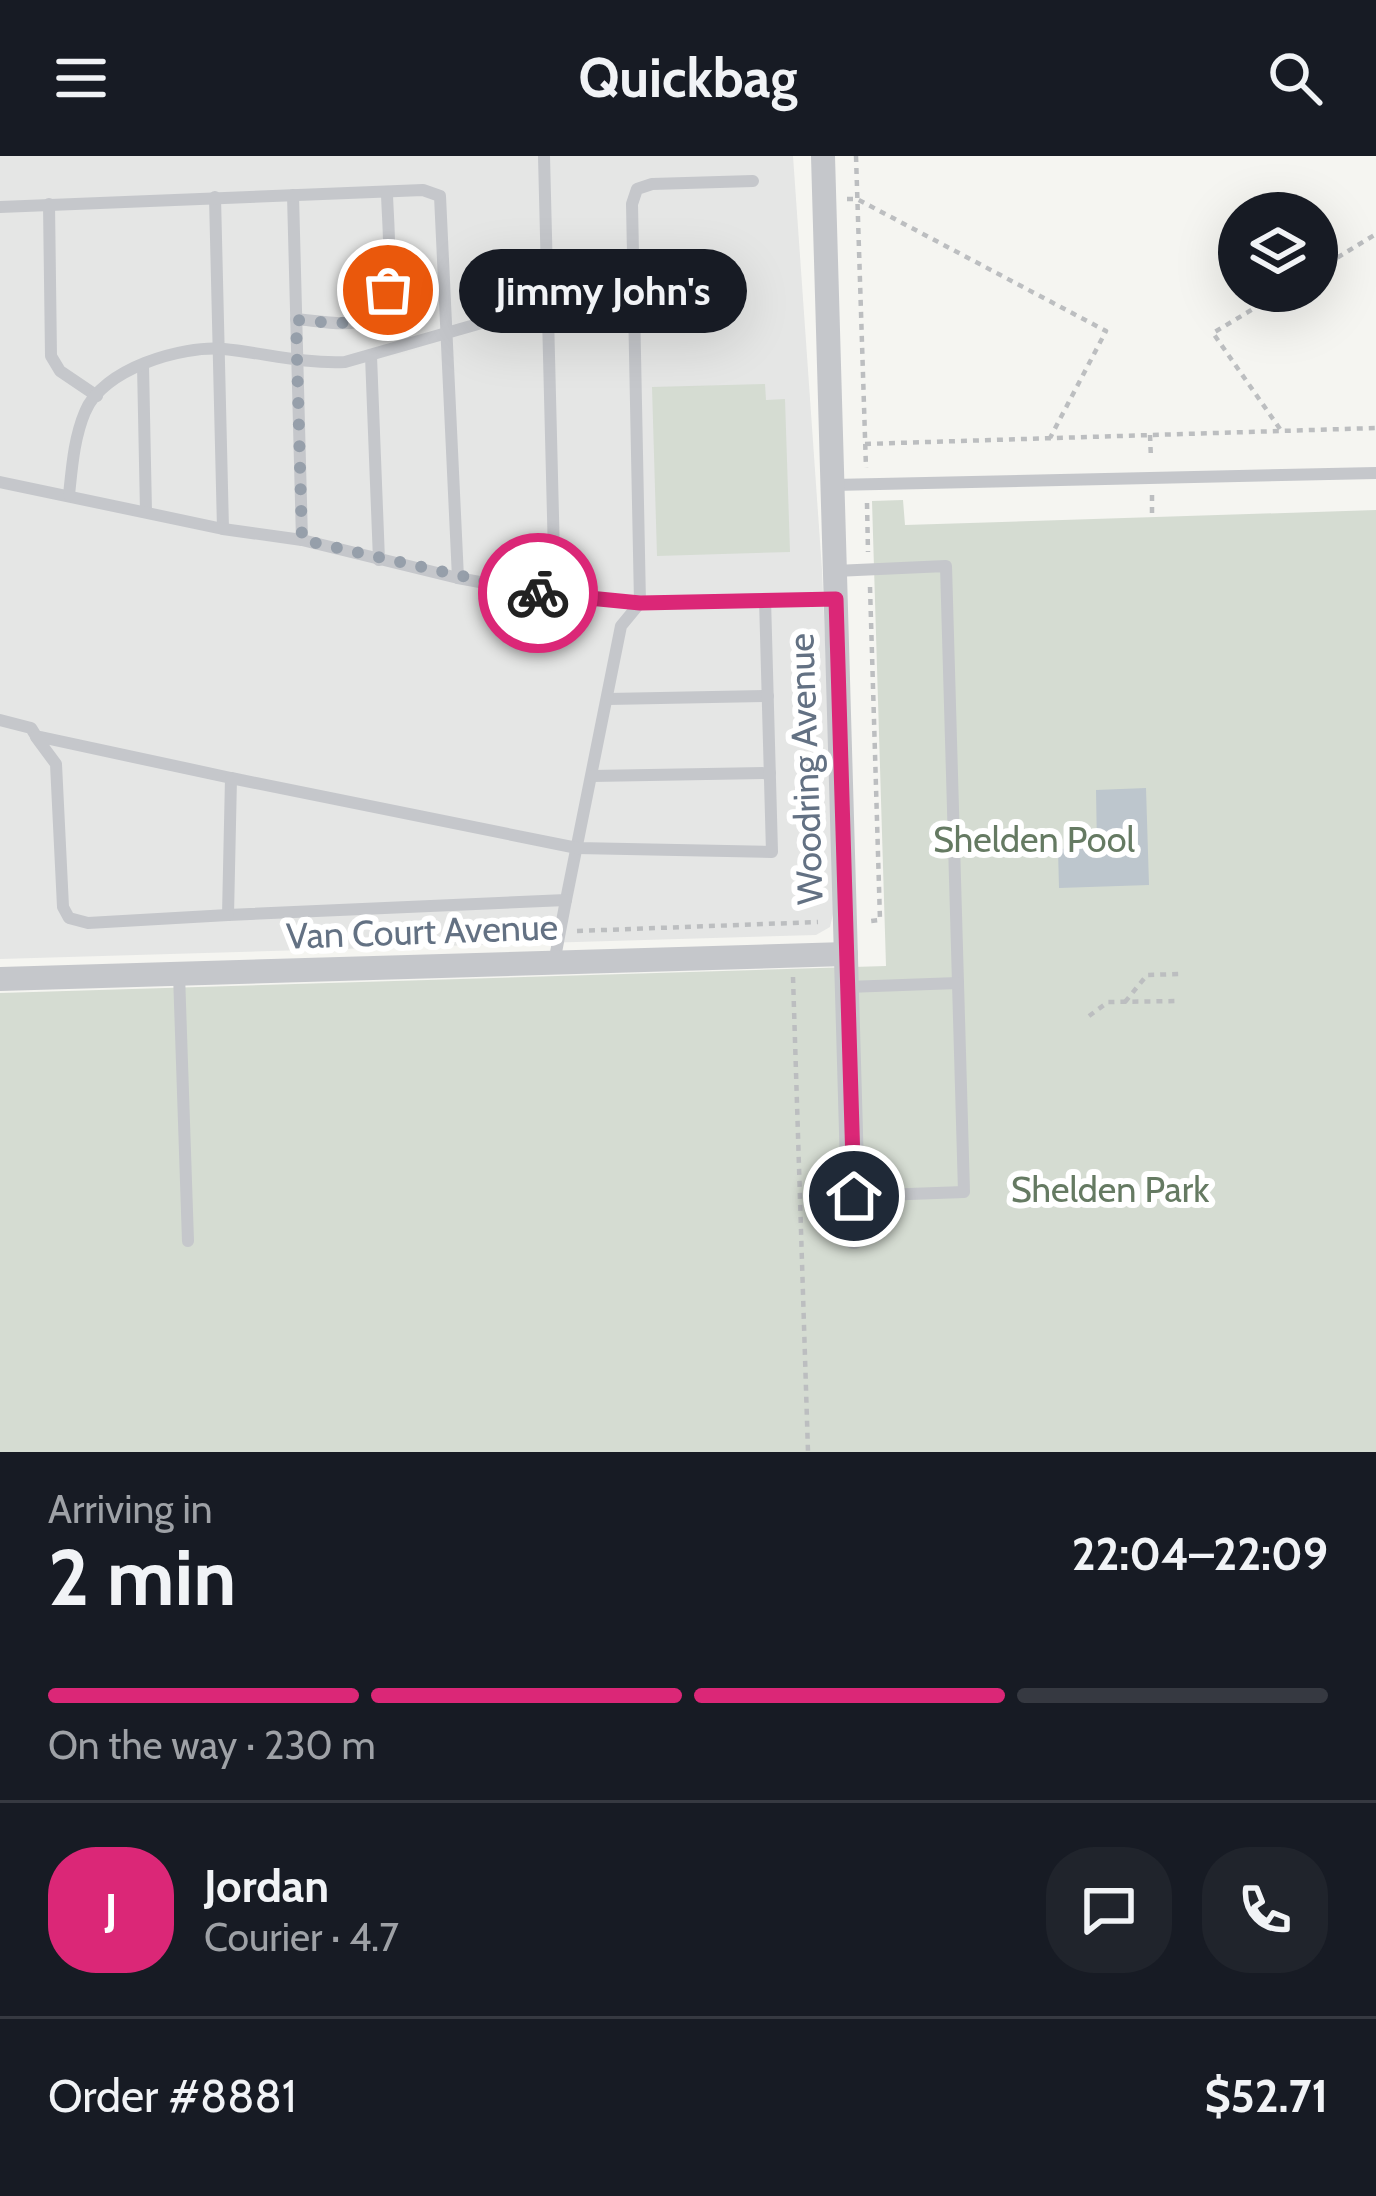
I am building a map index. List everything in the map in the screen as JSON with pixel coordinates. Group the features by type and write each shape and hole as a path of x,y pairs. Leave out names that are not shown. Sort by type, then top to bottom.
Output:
{"street":[{"name":"Woodring Avenue","path":"824,156 854,1237"},
{"name":"Van Court Avenue","path":"0,979 846,954"}],"lane":[{"path":"544,156 555,596"},
{"path":"554,963 621,626 640,603 632,204 637,189 652,184 753,182"},
{"path":"0,207 423,190 440,196 458,578"},
{"path":"296,320 346,323 374,318 385,309 387,192"},
{"path":"293,195 302,540"},
{"path":"214,197 224,529"},
{"path":"50,204 51,356 60,370 97,396"},
{"path":"547,260 633,260"},
{"path":"68,495 86,406 111,381 179,350 219,348 322,363 371,356 500,318 548,315"},
{"path":"371,356 379,560"},
{"path":"143,364 146,512"},
{"path":"833,485 1376,473"},
{"path":"0,482 224,529 302,540 555,596 640,603 836,599"},
{"path":"836,571 946,566 964,1192 854,1196"},
{"path":"36,736 577,848 772,852 765,599"},
{"path":"608,699 768,695"},
{"path":"0,719 31,728 56,764 63,907 70,918 88,923 566,900"},
{"path":"592,776 770,773"},
{"path":"228,915 231,778"},
{"path":"179,974 188,1240"},
{"path":"847,987 958,983"}],"path":[{"path":"825,200 857,199 1114,334"},
{"path":"1338,258 1376,235"},
{"path":"1248,312 1210,335 1280,431"},
{"path":"1050,438 1106,332"},
{"path":"865,444 1376,428"},
{"path":"791,923 808,1452"},
{"path":"1125,1002 1147,974 1180,974"},
{"path":"1089,1016 1108,1002 1180,1001"}],"shaded area":[{"path":"0,156 793,156 822,570 836,901 830,927 816,935 0,959"},
{"path":"1146,788 1149,885 1059,888 1058,849 1097,847 1096,790"}],"green space":[{"path":"765,384 766,400 785,399 790,552 657,556 652,387"},
{"name":"Shelden Park","path":"903,500 905,525 1376,510 1376,1452 0,1452 0,993 886,966 872,501"}],"way so far":[{"path":"388,290 385,309 374,318 346,323 296,320 302,540 538,593"}],"place":[{"name":"Jimmy John's","path":"388,290"}],"route":[{"path":"538,593 640,603 836,599 854,1196"}],"park label":[{"name":"Shelden Pool","path":"1034,839"}]}
